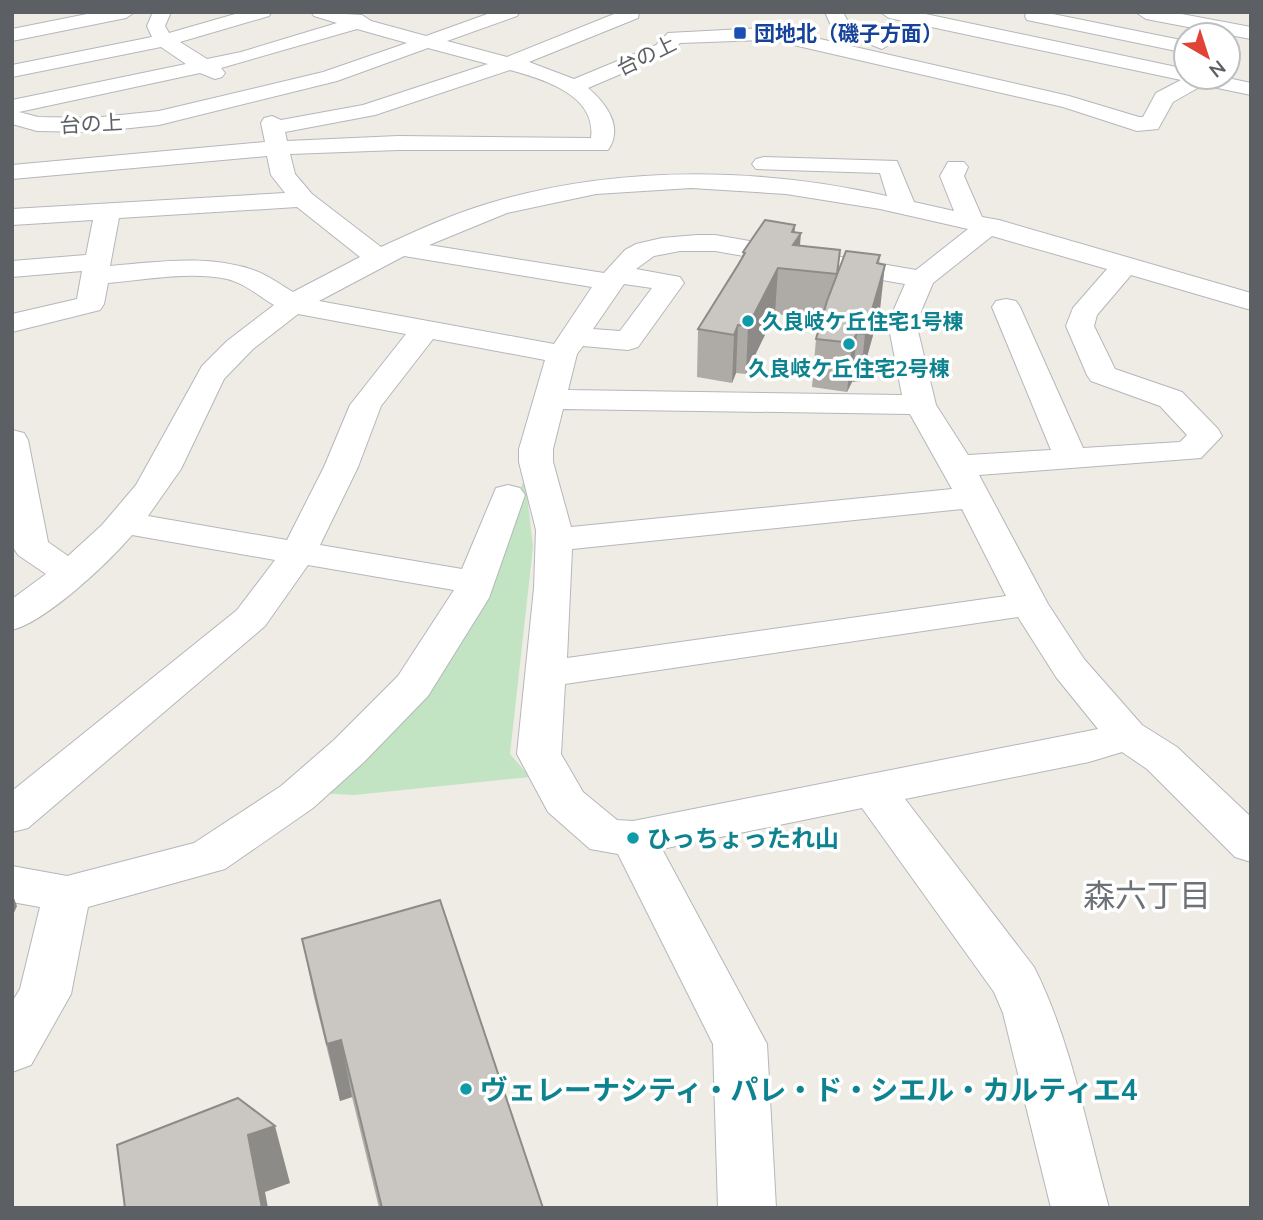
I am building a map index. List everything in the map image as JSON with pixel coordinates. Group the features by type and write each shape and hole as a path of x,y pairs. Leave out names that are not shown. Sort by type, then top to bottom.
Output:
{"street":[{"path":"12,35 126,12"},
{"path":"12,269 228,271 248,278 295,305 425,330 569,345 628,341 670,283 390,253 303,199 282,175 269,115 253,97 164,41 156,26 162,12"},
{"path":"12,71 164,41 263,12"},
{"path":"320,12 507,63 574,88 592,103 604,119 605,133 600,145"},
{"path":"12,107 283,47 387,12"},
{"name":"台の上","path":"12,117 37,124 92,125 159,118 330,77 511,12"},
{"path":"743,12 763,34"},
{"path":"834,12 839,26 895,48 926,68"},
{"path":"889,12 916,15 1172,73"},
{"path":"1012,12 1172,44"},
{"path":"1036,60 1119,12"},
{"path":"1150,13 1190,21"},
{"path":"276,138 387,104 639,18 675,37"},
{"name":"台の上","path":"574,88 663,49 675,37 763,34 926,68 1069,102 1137,124 1150,124 1164,98 1174,91"},
{"path":"1069,102 1127,64"},
{"path":"995,85 1015,72"},
{"path":"12,172 276,138 398,143 600,145 615,156 615,165 604,187"},
{"path":"759,184 754,164 889,166 904,208"},
{"path":"957,167 952,176 981,223"},
{"path":"12,618 71,575 124,523 164,468 194,412 205,384 220,363 257,330 319,288 446,227 505,206 555,194 604,187 678,181 759,184 981,223 1251,302"},
{"path":"12,217 303,199"},
{"path":"12,323 90,304 107,212"},
{"path":"981,223 920,279 902,323 920,405 965,482 1029,604 1070,668 1127,735 1162,758 1251,845"},
{"path":"920,279 763,250 703,243 680,243 644,250 635,255 614,278 569,345 548,399 536,449 536,462 554,530 553,588 538,754 557,784 564,801 606,837 633,838 1089,747 1127,735"},
{"path":"553,540 965,482 1071,459 1189,451 1206,436 1171,399 1102,375 1080,326 1083,314 1125,265"},
{"path":"1006,307 1071,459"},
{"path":"12,816 214,652 251,618 299,552 341,467 366,405 425,330"},
{"path":"548,399 920,405"},
{"path":"13,453 31,547 71,575"},
{"path":"12,884 67,894 208,857 297,797 349,751 413,686 470,598 508,495"},
{"path":"124,523 475,583"},
{"path":"544,674 1029,604"},
{"path":"874,791 1016,982 1029,1013 1080,1208"},
{"path":"633,838 740,1044 747,1208"},
{"path":"12,1049 45,994 67,894"}],"green space":[{"path":"525,476 533,547 510,754 530,777 354,795 314,793 486,590"}],"building":[{"path":"765,220 795,225 792,232 801,233 793,245 840,250 837,274 778,268 748,326 738,325 734,335 698,329 738,265 745,253 743,252"},
{"path":"846,251 880,255 877,263 885,265 865,334 857,333 852,343 816,339 827,301"},
{"name":"ヴェレーナシティ・パレ・ド・シエル・カルティエ4","path":"440,900 543,1208 382,1208 341,1040 327,1044 302,939"},
{"path":"238,1098 275,1126 248,1135 262,1208 125,1208 117,1145"}],"place":[{"name":"団地北（磯子方面）","path":"740,33"},
{"name":"久良岐ケ丘住宅1号棟","path":"748,321"},
{"name":"久良岐ケ丘住宅2号棟","path":"849,344"},
{"name":"ひっちょったれ山","path":"633,838"},
{"name":"ヴェレーナシティ・パレ・ド・シエル・カルティエ4","path":"466,1089"}],"district":[{"name":"森六丁目","path":"1147,895"}]}
